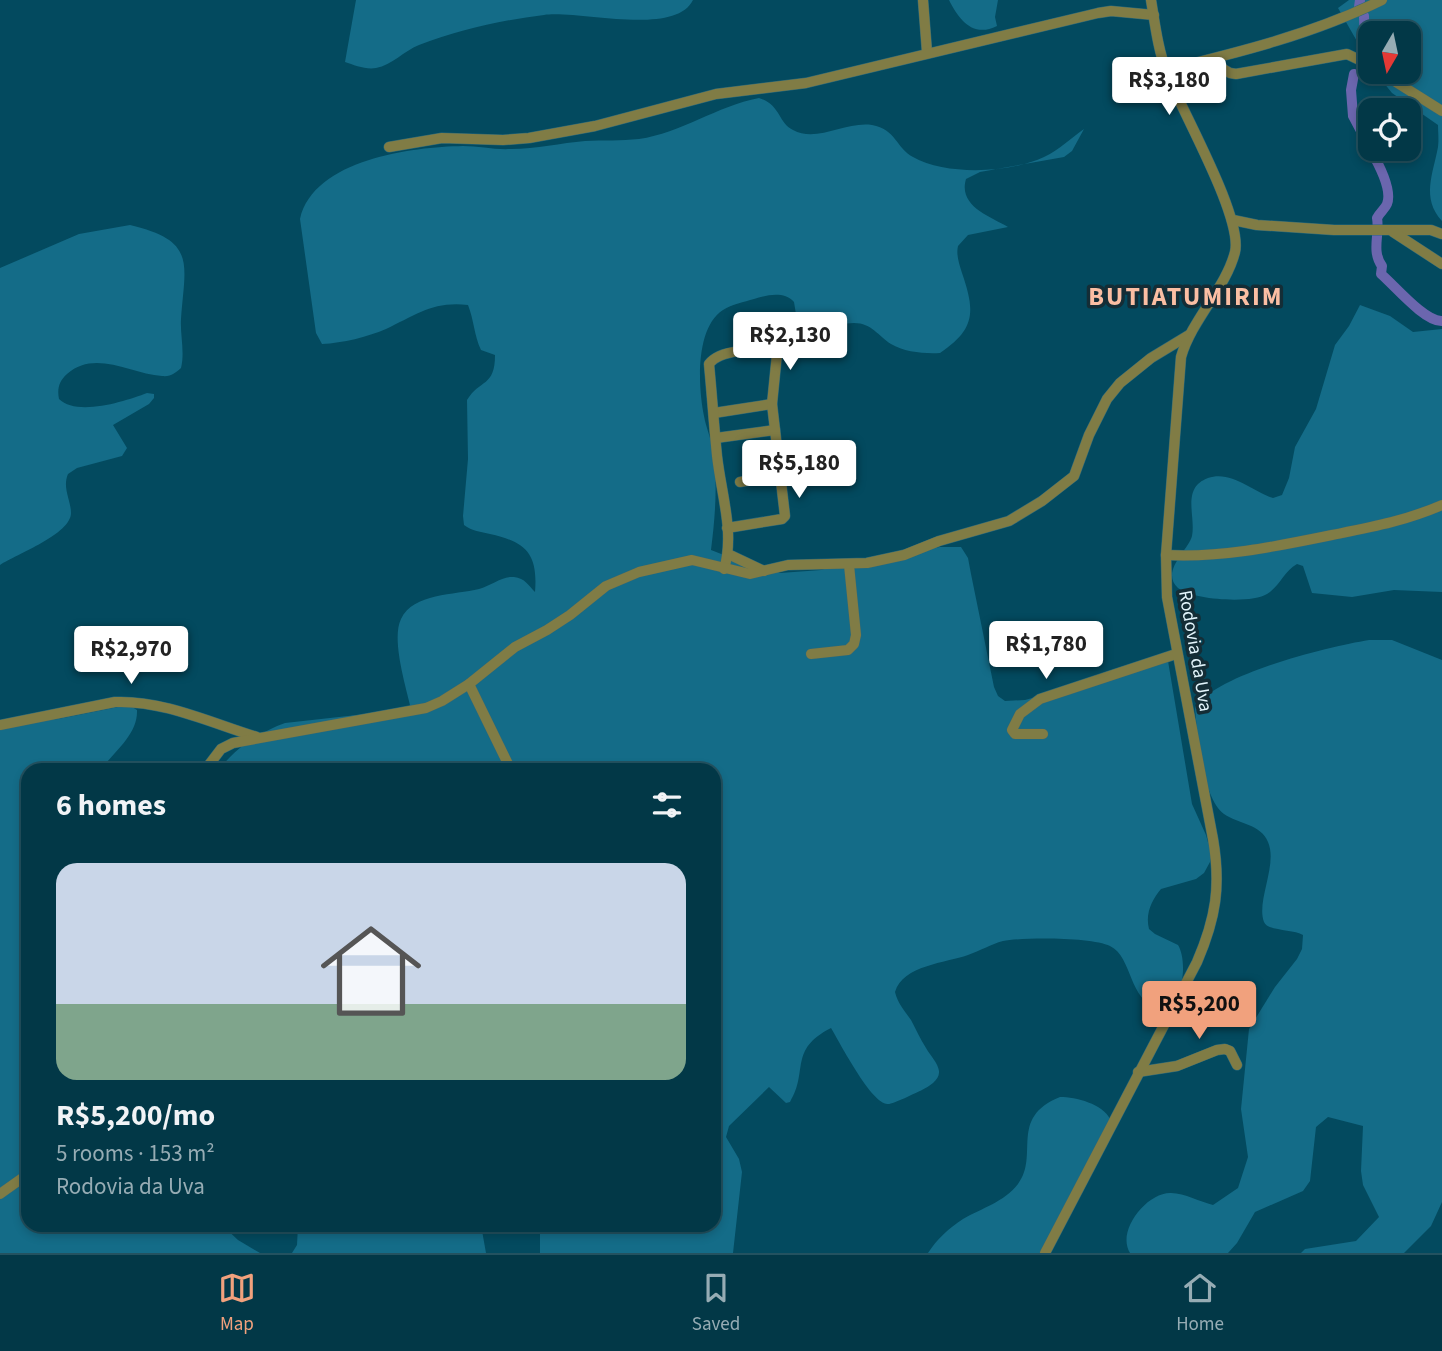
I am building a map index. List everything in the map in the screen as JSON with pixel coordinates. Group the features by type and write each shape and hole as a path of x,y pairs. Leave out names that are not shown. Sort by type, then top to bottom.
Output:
{"street":[{"path":"923,0 927,52"},
{"name":"Rodovia da Uva","path":"1045,1253 1197,962 1209,932 1217,893 1213,838 1168,609 1166,555 1179,371 1189,335 1234,256 1236,239 1233,220 1166,71 1151,0"},
{"path":"1166,71 1316,30 1382,0"},
{"path":"389,147 442,138 529,138 634,117 716,94 806,83 1098,13 1111,11 1154,15"},
{"path":"1208,60 1236,74 1347,54 1358,59"},
{"path":"1399,84 1442,111"},
{"path":"1233,220 1257,225 1392,231 1431,230 1442,234"},
{"path":"1392,231 1442,264"},
{"path":"210,763 220,749 233,743 426,708 442,701 469,684 515,647 570,615 606,586 639,572 692,560 750,574 789,565 849,565 885,560 939,541 999,525 1042,501 1074,476 1089,435 1112,391 1151,358 1189,335"},
{"path":"724,569 728,554 727,528 709,364 719,356 738,351 774,351 777,354 772,404 785,516 782,519 727,528"},
{"path":"714,413 772,404"},
{"path":"716,438 775,430"},
{"path":"740,482 781,475"},
{"path":"1166,555 1189,556 1261,549 1413,518 1442,505"},
{"path":"728,554 764,572"},
{"path":"811,654 848,650 854,644 856,635 849,565"},
{"path":"1043,734 1015,734 1012,730 1020,714 1040,699 1176,654"},
{"path":"469,684 508,763"},
{"path":"0,725 115,702 134,701 153,704 257,737"},
{"path":"1138,1073 1177,1066 1217,1049 1230,1051 1237,1065"},
{"path":"0,1194 21,1179"}],"shaded area":[{"path":"356,0 693,0 683,11 647,20 559,14 496,23 419,45 387,64 372,68 345,62"},
{"path":"949,0 998,0 995,17 997,26 981,30 968,25 957,14"},
{"path":"1349,0 1442,0 1442,221 1430,195 1438,147 1438,125 1421,113 1421,98 1399,98 1385,84 1421,84 1421,21 1358,21 1358,43 1338,8"},
{"path":"759,98 766,101 788,127 802,133 822,133 852,126 872,125 886,130 907,153 927,163 960,170 997,169 980,172 966,179 965,188 971,203 977,209 1008,227 968,235 958,246 958,259 969,298 969,318 960,336 940,353 902,349 860,324 833,326 800,339 794,302 780,295 764,296 734,305 723,310 714,319 703,344 700,374 702,404 712,448 715,477 711,550 760,569 780,573 821,570 861,559 940,547 961,547 968,558 994,687 998,696 1005,701 1025,700 1168,661 1192,804 1206,835 1211,853 1210,862 1204,873 1196,879 1161,889 1150,907 1149,929 1178,945 1183,962 1182,983 1174,1000 1167,1005 1149,1003 1136,989 1117,952 1110,946 1089,941 1041,938 1003,941 968,955 926,966 907,976 895,992 937,1065 939,1074 934,1082 895,1102 881,1102 865,1084 831,1028 809,1044 804,1053 790,1102 786,1103 769,1087 729,1126 726,1137 739,1159 742,1172 733,1253 540,1253 540,1232 721,1232 721,763 226,763 249,742 285,723 411,709 400,663 398,628 407,610 415,604 436,596 479,589 510,577 521,579 535,592 534,568 528,552 513,541 464,525 468,459 467,400 490,378 495,355 481,350 468,305 435,307 371,335 322,344 316,333 300,219 309,199 324,182 368,160 418,149 442,147 520,149 585,141 639,139 670,131"},
{"path":"1084,129 1072,151 1064,157 1021,165 1049,154"},
{"path":"130,225 152,231 167,239 177,247 182,257 184,283 181,368 175,373 162,376 113,365 89,363 64,377 59,385 59,399 77,407 102,406 147,393 154,394 154,398 149,404 113,425 127,448 122,456 77,468 68,474 66,489 71,508 69,521 53,536 0,565 0,268 79,234"},
{"path":"1360,305 1390,316 1413,332 1442,329 1442,592 1394,590 1352,597 1312,593 1303,566 1297,564 1271,591 1259,597 1236,600 1208,598 1178,588 1173,582 1173,568 1192,536 1191,503 1195,488 1208,478 1217,476 1241,482 1273,498 1282,495 1289,478 1295,447 1316,409 1335,345"},
{"path":"1369,640 1392,640 1442,660 1442,1202 1431,1226 1404,1253 1301,1253 1305,1249 1356,1241 1379,1217 1363,1185 1363,1126 1328,1117 1316,1127 1310,1181 1303,1191 1255,1212 1228,1253 1130,1253 1127,1234 1130,1224 1136,1214 1152,1199 1162,1194 1176,1193 1213,1205 1238,1188 1248,1157 1241,1109 1249,1029 1302,949 1303,935 1270,927 1264,922 1262,913 1270,861 1268,842 1260,831 1224,814 1210,794 1202,764 1195,707 1227,683 1250,673 1302,655"},
{"path":"118,707 132,707 137,710 134,727 107,763 21,763 21,1232 229,1232 260,1253 0,1253 0,725 58,719"},
{"path":"1060,1097 1088,1102 1101,1109 1110,1119 1048,1253 928,1253 939,1238 953,1226 999,1200 1018,1184 1027,1161 1030,1126 1035,1115"},
{"path":"298,1232 482,1232 486,1253 292,1253 297,1245"}],"waterway":[{"path":"1360,0 1359,7 1364,21"},
{"path":"1354,74 1351,90 1353,116 1358,125"},
{"path":"1376,161 1388,191 1387,204 1377,218 1376,248 1382,266 1381,274 1419,310 1435,320 1442,321"}],"district":[{"name":"BUTIATUMIRIM","path":"1186,296"}]}
